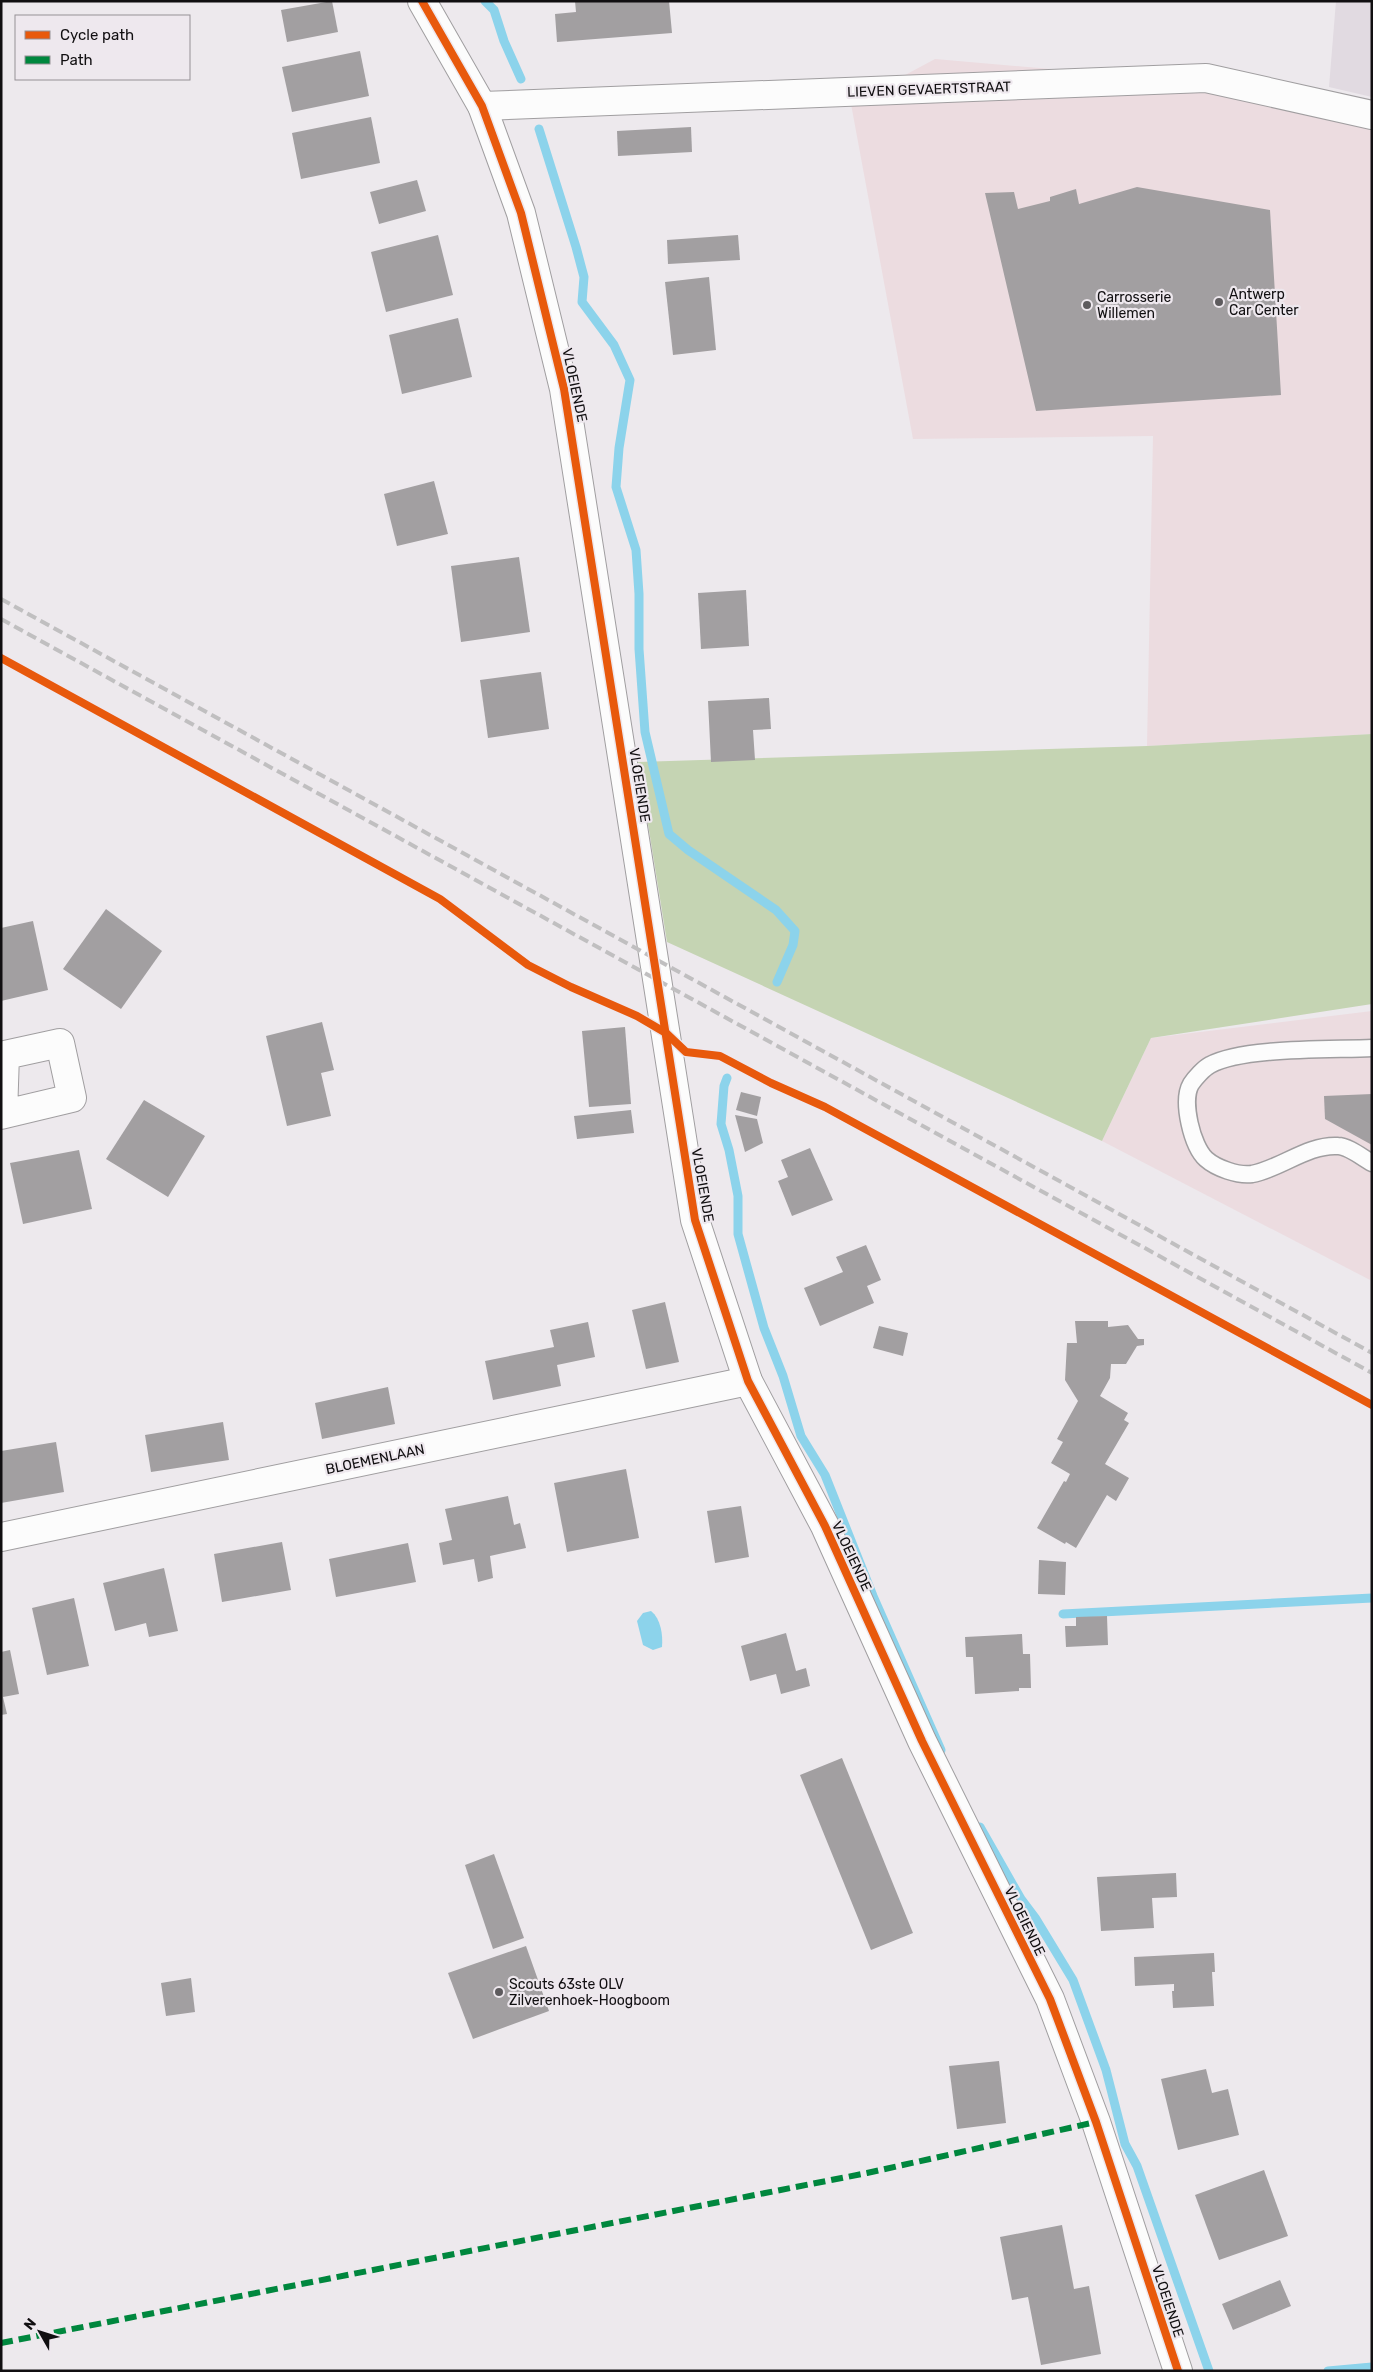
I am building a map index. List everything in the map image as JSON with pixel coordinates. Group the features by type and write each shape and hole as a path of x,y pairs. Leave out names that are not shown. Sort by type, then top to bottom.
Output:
{"street":[{"name":"VLOEIENDE","path":"422,1 482,106 521,213 564,389 694,1220 748,1382 825,1526 922,1741 1050,1999 1096,2122 1178,2371"},
{"name":"LIEVEN GEVAERTSTRAAT","path":"482,106 1206,78 1372,115"},
{"name":"BLOEMENLAAN","path":"1,1537 748,1382"}],"lane":[{"path":"1372,1048 1260,1054 1229,1058 1208,1066 1190,1085 1187,1112 1193,1136 1205,1158 1220,1169 1251,1174 1313,1150 1340,1146 1372,1163"}],"shaded area":[{"path":"1336,1 1372,1 1372,97 1329,87"},
{"path":"935,59 1329,93 1372,103 1372,734 1147,746 1153,436 913,439 851,104"},
{"path":"1372,1011 1372,1281 1102,1141 1151,1038"}],"green space":[{"path":"1372,734 1372,1004 1151,1038 1102,1141 667,942 638,762 1147,746"}],"water":[{"path":"651,1611 657,1618 662,1637 662,1647 653,1650 643,1645 637,1621 643,1613"}],"building":[{"path":"332,1 338,32 287,42 281,10"},
{"path":"575,1 669,1 672,33 557,42 555,14 576,12"},
{"path":"360,51 369,96 292,112 282,67"},
{"path":"371,117 380,163 301,179 292,133"},
{"path":"691,127 692,152 618,156 617,131"},
{"path":"417,180 426,211 379,224 370,192"},
{"path":"1137,187 1270,210 1281,395 1036,411 985,193 1014,192 1018,209 1050,201 1050,197 1076,189 1079,204"},
{"path":"438,235 453,295 386,312 371,252"},
{"path":"738,235 740,260 668,264 667,240"},
{"path":"709,277 716,350 673,355 665,282"},
{"path":"458,318 472,377 402,394 389,335"},
{"path":"434,481 448,534 397,546 384,494"},
{"path":"519,557 530,632 461,642 451,566"},
{"path":"746,590 749,646 701,649 698,593"},
{"path":"541,672 549,729 488,738 480,680"},
{"path":"769,698 771,729 753,730 755,760 711,762 708,701"},
{"path":"106,909 162,951 121,1009 63,969"},
{"path":"33,921 48,990 1,1001 1,928"},
{"path":"322,1022 334,1070 321,1073 331,1116 287,1126 266,1036"},
{"path":"625,1027 631,1104 589,1107 582,1031"},
{"path":"741,1092 761,1097 757,1116 736,1110"},
{"path":"1372,1094 1372,1145 1325,1119 1324,1096"},
{"path":"144,1100 205,1136 168,1197 106,1159"},
{"path":"631,1110 634,1133 577,1139 574,1116"},
{"path":"735,1115 757,1119 763,1143 745,1152"},
{"path":"810,1148 833,1200 792,1216 778,1181 788,1177 781,1160"},
{"path":"79,1150 92,1209 23,1224 10,1163"},
{"path":"866,1245 881,1280 867,1286 874,1303 820,1326 804,1288 843,1272 836,1257"},
{"path":"665,1302 679,1362 646,1369 632,1310"},
{"path":"1075,1321 1108,1321 1108,1327 1128,1325 1138,1339 1144,1339 1144,1345 1137,1346 1126,1364 1111,1364 1110,1378 1100,1396 1128,1413 1124,1420 1129,1423 1105,1464 1129,1478 1116,1501 1107,1495 1076,1548 1037,1528 1070,1474 1051,1463 1063,1442 1057,1439 1078,1401 1065,1380 1067,1343 1077,1343"},
{"path":"588,1322 595,1357 557,1365 561,1386 493,1400 485,1361 554,1347 550,1330"},
{"path":"879,1326 908,1333 903,1356 873,1348"},
{"path":"388,1387 395,1424 322,1439 315,1403"},
{"path":"223,1422 229,1460 151,1472 145,1435"},
{"path":"56,1442 64,1492 1,1503 1,1451"},
{"path":"626,1469 639,1538 567,1552 554,1483"},
{"path":"508,1496 514,1525 520,1523 526,1548 490,1556 493,1578 478,1582 474,1559 443,1565 439,1543 452,1540 445,1509"},
{"path":"741,1506 749,1557 715,1563 707,1511"},
{"path":"282,1542 291,1590 222,1602 214,1554"},
{"path":"408,1543 416,1582 336,1597 329,1559"},
{"path":"1039,1560 1066,1562 1065,1595 1038,1594"},
{"path":"164,1568 178,1631 149,1637 146,1623 115,1631 103,1583"},
{"path":"74,1598 89,1666 47,1675 32,1608"},
{"path":"1107,1616 1108,1645 1066,1647 1065,1626 1076,1626 1076,1617"},
{"path":"786,1633 796,1671 806,1668 810,1686 781,1694 776,1674 750,1681 741,1646"},
{"path":"1022,1634 1023,1654 1030,1654 1031,1688 1019,1688 1019,1691 975,1694 973,1657 966,1657 965,1637"},
{"path":"10,1650 19,1694 3,1697 7,1714 1,1715 1,1652"},
{"path":"842,1758 913,1933 871,1950 800,1775"},
{"name":"Scouts 63ste OLV Zilverenhoek-Hoogboom","path":"494,1854 524,1938 493,1949 465,1865"},
{"path":"1176,1873 1177,1897 1152,1898 1154,1928 1101,1931 1097,1877"},
{"name":"Scouts 63ste OLV Zilverenhoek-Hoogboom","path":"526,1946 549,2011 473,2039 448,1973"},
{"path":"1214,1953 1215,1972 1212,1972 1214,2006 1173,2008 1172,1991 1174,1991 1174,1984 1135,1986 1134,1957"},
{"path":"191,1978 195,2012 166,2016 161,1983"},
{"path":"999,2061 1006,2123 957,2129 949,2066"},
{"path":"1206,2069 1212,2093 1228,2089 1239,2135 1178,2150 1161,2079"},
{"path":"1264,2170 1288,2236 1219,2260 1195,2195"},
{"path":"1062,2225 1074,2289 1089,2286 1101,2354 1041,2365 1028,2297 1012,2300 1000,2237"},
{"path":"1280,2280 1291,2306 1233,2330 1222,2304"}],"waterway":[{"name":"VLOEIENDE","path":"485,1 494,10 504,41 521,79"},
{"name":"VLOEIENDE","path":"539,129 584,277 582,302 614,345 630,380 619,448 616,487 636,550 639,594 639,649 645,732 669,834 688,850 776,910 795,931 793,945 777,982"},
{"name":"VLOEIENDE","path":"727,1078 724,1086 721,1124 729,1150 738,1196 738,1234 764,1328 783,1376 801,1436 825,1475 873,1596 941,1750"},
{"path":"1063,1614 1372,1598"},
{"name":"VLOEIENDE","path":"980,1827 1021,1899 1036,1919 1073,1980 1106,2070 1125,2144 1137,2166 1209,2371"},
{"path":"1328,2371 1372,2367"}],"railway":[{"path":"1,599 1372,1353"},
{"path":"1,619 1372,1373"}],"marked path":[{"path":"1,2343 867,2173 1096,2122"}],"cycle path":[{"path":"422,1 482,106 521,213 564,389 695,1220 748,1381 825,1526 922,1741 1050,1999 1096,2122 1178,2371"},
{"path":"1,658 440,899 528,965 571,987 637,1016 666,1033 686,1052 720,1056 771,1083 825,1107 1372,1405"}],"place":[{"name":"Antwerp Car Center","path":"1219,302"},
{"name":"Carrosserie Willemen","path":"1087,305"},
{"name":"Scouts 63ste OLV Zilverenhoek-Hoogboom","path":"499,1992"}]}
